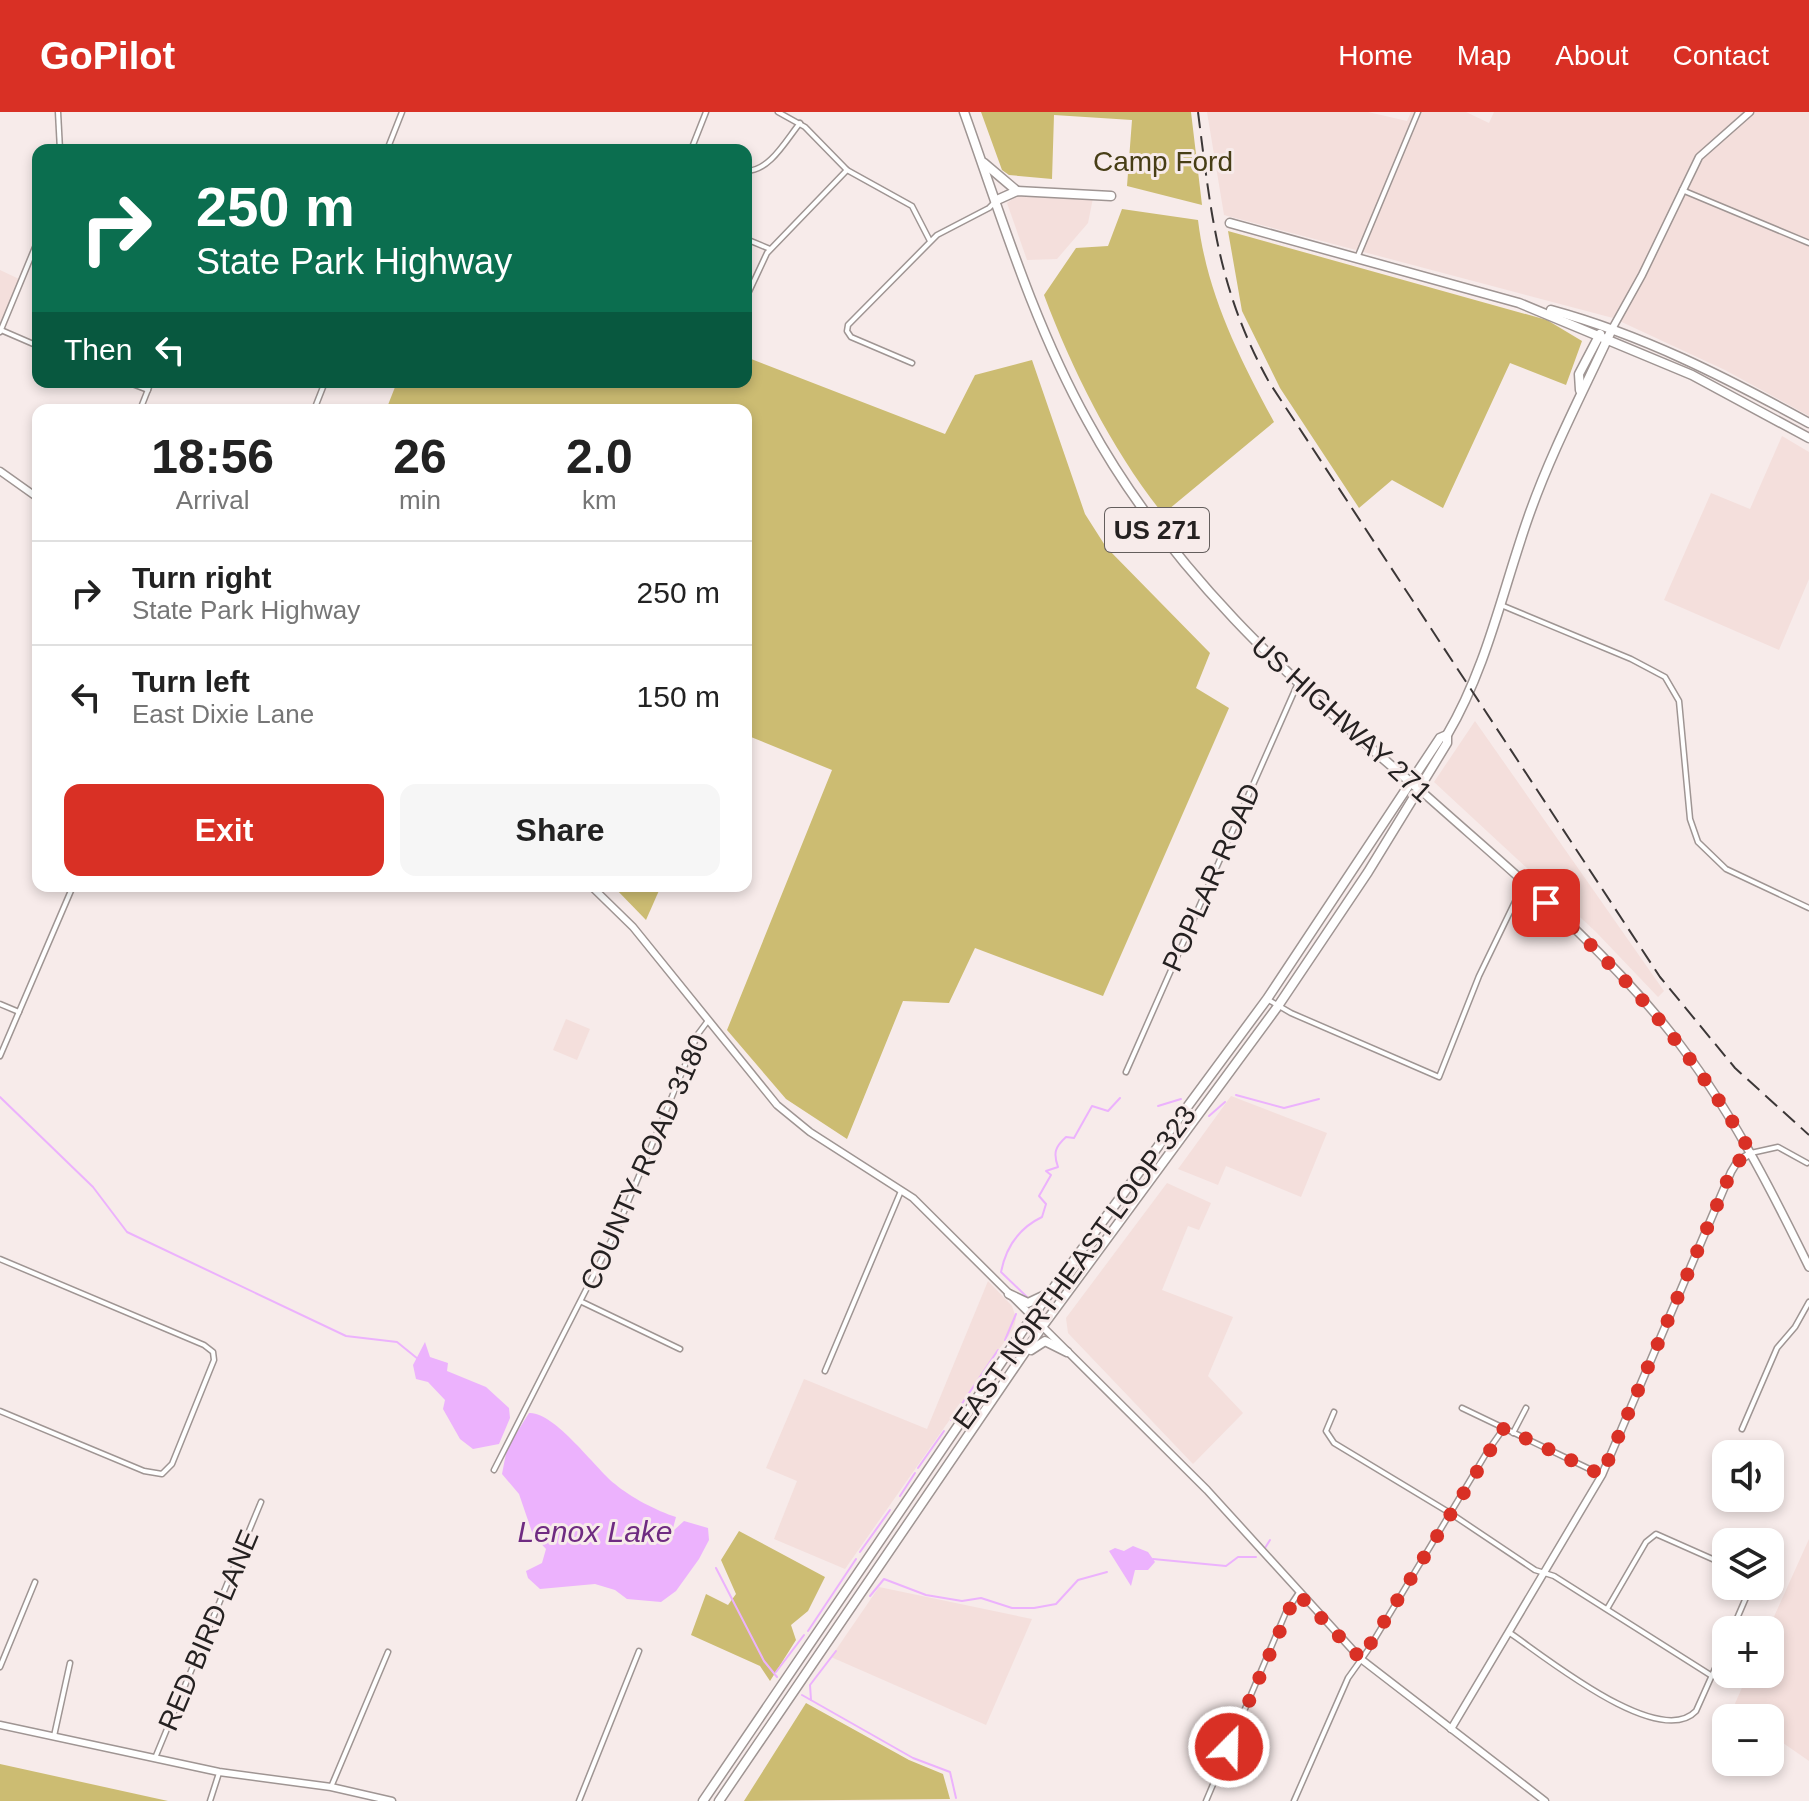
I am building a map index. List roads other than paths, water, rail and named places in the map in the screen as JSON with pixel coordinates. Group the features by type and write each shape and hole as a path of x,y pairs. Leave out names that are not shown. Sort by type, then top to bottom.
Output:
{"highway":[{"name":"US HIGHWAY 271","path":"964,112 1058,363 1121,479 1206,591 1298,683 1415,786"},
{"path":"982,161 1017,191"},
{"path":"1001,216 1007,199 1017,191"},
{"path":"997,200 1017,191 1111,196"},
{"path":"1230,223 1612,329 1714,371 1809,423"},
{"path":"1519,303 1708,383 1809,438"},
{"path":"1596,336 1612,329"},
{"name":"EAST NORTHEAST LOOP 323","path":"703,1801 1032,1317 1241,1036 1357,865 1447,743 1447,735 1480,669 1531,509 1580,391 1591,377 1612,329"},
{"name":"EAST NORTHEAST LOOP 323","path":"1580,391 1579,374 1596,336"},
{"path":"1708,383 1714,371"},
{"name":"EAST NORTHEAST LOOP 323","path":"719,1801 1042,1327 1252,1044 1327,935 1368,872 1415,786"},
{"path":"1357,865 1368,872"},
{"path":"1316,927 1327,935"},
{"path":"1241,1036 1252,1044"},
{"path":"1181,1118 1191,1126"},
{"path":"1093,1233 1104,1242"},
{"path":"1009,1294 1031,1303 1052,1290"},
{"path":"1019,1362 1043,1342 1067,1352"},
{"path":"977,1400 988,1407"},
{"path":"904,1506 915,1513"},
{"path":"848,1589 859,1597"}],"main road":[{"path":"1612,329 1703,152 1750,112"},
{"path":"0,471 32,494"},
{"name":"US HIGHWAY 271","path":"1415,786 1597,949 1659,1017 1719,1098 1809,1267"},
{"path":"597,892 633,927 707,1022 784,1112 902,1189 1207,1490 1298,1594 1361,1659 1545,1801"},
{"path":"1451,1729 1602,1475 1731,1172 1737,1162 1751,1153"},
{"path":"0,1725 219,1772 331,1787 391,1801"}],"street":[{"path":"58,112 60,144"},
{"path":"389,144 402,112"},
{"path":"693,144 706,112"},
{"path":"778,112 800,123 847,170 916,210 930,241"},
{"path":"1357,258 1418,112"},
{"path":"752,170 768,162 800,123"},
{"path":"752,286 770,249 847,170"},
{"path":"1682,190 1809,243"},
{"path":"912,363 855,339 847,332 848,325 930,241 989,208 997,200"},
{"path":"752,242 770,249"},
{"path":"32,254 0,331 32,344"},
{"path":"142,404 148,390 143,388"},
{"path":"1501,605 1639,662 1665,677 1679,701 1690,819 1698,842 1726,869 1809,908"},
{"name":"POPLAR ROAD","path":"1126,1072 1298,683"},
{"path":"1267,999 1439,1077 1490,951 1524,883"},
{"path":"0,1056 70,892"},
{"path":"0,1004 19,1012"},
{"name":"COUNTY ROAD 3180","path":"494,1470 616,1231 698,1034 707,1022"},
{"path":"1751,1153 1765,1147 1784,1148 1807,1163"},
{"path":"825,1371 902,1189"},
{"path":"0,1259 204,1345 213,1352 214,1360 172,1464 162,1474 144,1471 0,1411"},
{"name":"COUNTY ROAD 3180","path":"582,1302 680,1349"},
{"path":"1742,1429 1777,1348 1795,1327 1809,1302"},
{"path":"1462,1408 1602,1475"},
{"path":"1513,1433 1526,1408"},
{"path":"1334,1412 1326,1431 1330,1440 1450,1513 1487,1541 1535,1570 1545,1571 1712,1676 1691,1717 1665,1719 1635,1714 1510,1633"},
{"path":"1294,1801 1335,1706 1361,1659 1504,1428"},
{"name":"RED BIRD LANE","path":"155,1758 261,1502"},
{"path":"1607,1609 1646,1542 1656,1534 1712,1559"},
{"path":"0,1667 35,1582"},
{"path":"1206,1801 1286,1612 1298,1594"},
{"path":"579,1801 639,1651"},
{"path":"331,1787 388,1652"},
{"path":"54,1736 70,1663"},
{"path":"210,1801 219,1772"}],"water":[{"path":"425,1342 430,1357 448,1363 447,1371 486,1387 509,1408 510,1418 499,1444 473,1449 460,1439 443,1409 445,1400 428,1382 416,1379 413,1365"},
{"name":"Lenox Lake","path":"529,1413 539,1415 562,1430 621,1489 676,1517 672,1532 684,1521 708,1528 709,1540 676,1591 661,1602 627,1599 615,1590 595,1584 540,1589 528,1578 526,1571 542,1563 546,1549 533,1535 519,1494 502,1474 507,1448"},
{"path":"1133,1546 1148,1552 1155,1562 1148,1570 1135,1570 1131,1586 1109,1551 1115,1548 1124,1551"}],"waterway":[{"path":"1236,1095 1284,1108 1319,1099"},
{"path":"0,1097 93,1187 127,1232 346,1336 397,1342 418,1359"},
{"path":"1027,1297 1001,1272 1006,1254 1020,1233 1042,1217 1046,1204 1039,1196 1051,1175 1046,1171 1058,1167 1055,1154 1059,1144 1066,1137 1074,1138 1092,1106 1108,1111 1120,1098"},
{"path":"1158,1106 1181,1099"},
{"path":"1209,1116 1225,1102"},
{"path":"1005,1340 1016,1314"},
{"path":"951,1420 998,1350"},
{"path":"918,1468 944,1431"},
{"path":"900,1496 915,1473"},
{"path":"860,1552 890,1510"},
{"path":"1265,1548 1270,1540"},
{"path":"1153,1559 1226,1566 1238,1557 1256,1557"},
{"path":"808,1631 856,1559"},
{"path":"716,1568 764,1661 777,1677"},
{"path":"870,1596 884,1579 926,1595 962,1601 981,1598 1012,1608 1034,1608 1056,1604 1078,1580 1107,1572"},
{"path":"776,1672 804,1635"},
{"path":"811,1700 810,1685 836,1651"},
{"path":"802,1695 913,1758 950,1772 956,1798"}],"railway":[{"path":"1198,112 1219,251 1238,315 1269,382 1660,977 1735,1068 1809,1135"}],"park label":[{"name":"Camp Ford","path":"1163,161"}]}
